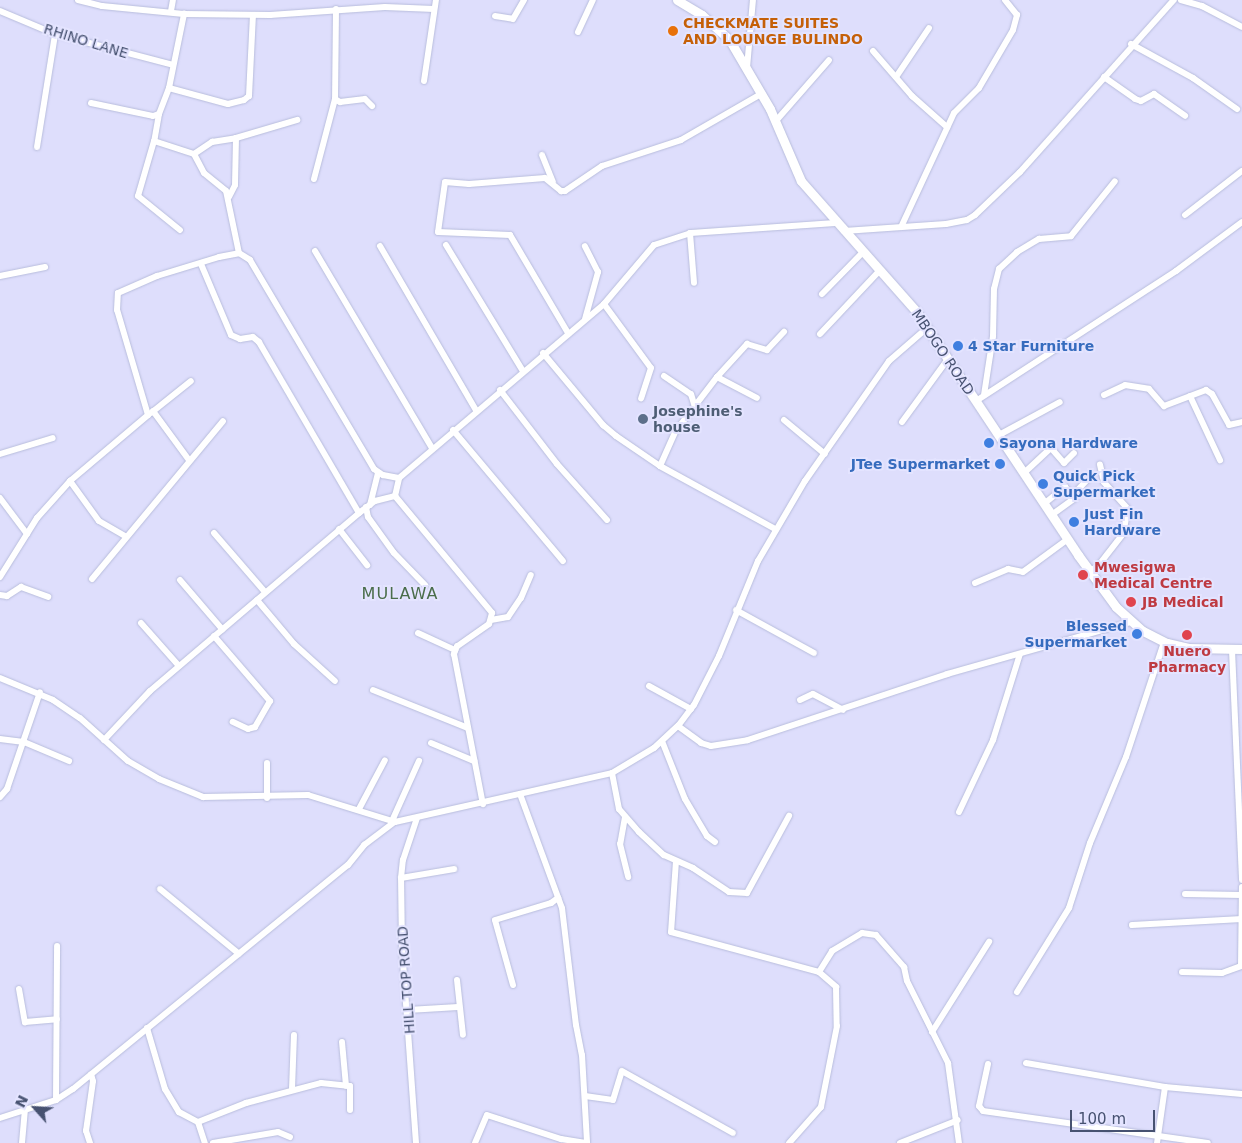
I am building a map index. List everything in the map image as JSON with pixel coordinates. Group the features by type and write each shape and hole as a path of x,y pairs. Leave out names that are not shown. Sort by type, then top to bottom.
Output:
{"main road":[{"name":"MBOGO ROAD","path":"677,0 714,25 747,68 776,122 801,181 836,223 864,251 927,328 1090,571 1131,622 1164,642 1188,648 1242,649"}],"street":[{"path":"78,0 102,6 171,11 184,14 253,15 336,9 434,9"},
{"path":"171,11 173,0"},
{"path":"424,81 436,0"},
{"path":"495,16 509,20 513,18 524,0"},
{"path":"578,32 593,0"},
{"path":"747,68 753,0"},
{"path":"902,225 947,127 960,106 979,88 1013,30 1017,15 1005,0"},
{"path":"844,230 902,225 946,224 975,215 1020,172 1132,44 1174,0"},
{"path":"1181,0 1202,6 1242,27"},
{"path":"314,178 335,99 336,9"},
{"name":"RHINO LANE","path":"0,12 55,34 174,65"},
{"path":"180,230 138,196 154,141 159,114 169,88 184,14"},
{"path":"169,88 228,104 244,100 249,96 253,15"},
{"path":"896,77 929,28"},
{"path":"37,147 55,34"},
{"path":"1132,44 1193,78 1238,109"},
{"path":"873,51 922,107 947,127"},
{"path":"776,122 829,60"},
{"path":"1104,77 1135,99 1141,101 1154,94 1185,116"},
{"path":"568,332 510,235 441,234 438,229 445,182 469,184 545,178 561,191 565,190 602,166 681,140 762,94"},
{"path":"335,99 340,102 366,99 372,106"},
{"path":"91,102 153,116 159,114"},
{"path":"194,154 212,142 236,138 297,120"},
{"path":"229,197 235,185 236,138"},
{"path":"154,141 194,154 204,173 229,197 239,253 250,260 378,473 399,478"},
{"path":"542,155 552,182"},
{"path":"1185,216 1242,171"},
{"path":"984,395 993,336 994,289 999,269 1013,255 1039,239 1071,236 1115,181"},
{"path":"976,401 1176,271 1242,222"},
{"path":"395,496 399,478 543,353 604,304 654,245 690,233 836,223"},
{"path":"690,233 694,283"},
{"path":"446,245 523,371"},
{"path":"380,246 476,410"},
{"path":"585,246 598,272 585,319"},
{"path":"315,251 432,448"},
{"path":"822,294 864,251"},
{"path":"189,460 151,413 117,310 116,296 133,284 239,253"},
{"path":"201,264 231,335 240,339 253,337 259,342 359,513"},
{"path":"0,276 45,267"},
{"path":"820,334 880,270"},
{"path":"604,304 651,368 640,398"},
{"path":"0,678 40,692 80,718 128,761 160,779 203,797 267,798 308,795 360,809 394,821 483,804 612,773 662,741 678,726 691,709 719,656 736,610 775,529 889,361 927,328"},
{"path":"660,466 675,432 694,404 716,377 747,344 767,350 784,332"},
{"path":"543,353 603,425 660,466 775,529"},
{"path":"902,422 948,359"},
{"path":"664,376 691,394 694,404"},
{"path":"716,377 756,398"},
{"path":"0,577 26,534 70,481 190,381"},
{"path":"1104,394 1125,385 1149,389 1164,406 1208,391 1229,425 1242,422"},
{"path":"500,390 557,464 608,520"},
{"path":"1190,396 1220,460"},
{"path":"999,435 1060,402"},
{"path":"784,420 825,454"},
{"path":"92,579 125,536 223,421"},
{"path":"453,430 563,561"},
{"path":"0,454 53,438"},
{"path":"1024,473 1051,448 1064,463 1074,453"},
{"path":"1090,571 1098,566 1123,534 1128,509 1104,482 1100,464"},
{"path":"378,473 368,506 368,517 394,553 425,584"},
{"path":"1073,495 1090,477"},
{"path":"70,481 98,519 125,536"},
{"path":"1045,503 1065,487 1075,498 1052,515"},
{"path":"104,740 179,666 359,513 368,506 395,496"},
{"path":"395,496 492,613 491,620"},
{"path":"0,498 26,534"},
{"path":"339,530 367,565"},
{"path":"214,533 265,592"},
{"path":"975,583 1008,569 1024,571 1068,539"},
{"path":"483,804 454,660 455,650 491,620 508,617 522,598 531,575"},
{"path":"180,580 222,629"},
{"path":"0,594 7,596 20,587 48,598"},
{"path":"257,600 294,644 335,682"},
{"path":"736,610 814,653"},
{"path":"678,726 701,743 721,746 790,728 947,674 1131,622"},
{"path":"141,623 179,666"},
{"path":"418,633 455,650"},
{"path":"214,636 270,701 255,727 248,729 233,722"},
{"path":"1017,992 1069,908 1090,843 1126,757 1164,642"},
{"path":"1232,650 1239,739 1242,880"},
{"path":"959,812 993,740 1020,654"},
{"path":"649,686 691,709"},
{"path":"373,690 468,728"},
{"path":"0,797 5,793 40,692"},
{"path":"800,700 813,694 843,710"},
{"path":"0,740 24,742 69,761"},
{"path":"662,741 685,799 707,836 715,842"},
{"path":"431,743 474,761"},
{"path":"360,809 384,760"},
{"path":"0,1118 56,1100 91,1074 348,865 364,845 394,821 419,761"},
{"path":"267,763 267,798"},
{"path":"612,773 616,802 626,818 654,848 676,861 694,868 724,890 745,894 789,816"},
{"path":"475,1143 487,1115 561,1139 587,1143 582,1055 558,898 520,794"},
{"name":"HILL TOP ROAD","path":"416,1143 402,878 403,860 417,818"},
{"path":"626,818 620,844 628,878"},
{"path":"676,861 670,923 672,932 819,972 836,987 834,1042 821,1106 789,1143"},
{"path":"402,878 454,869"},
{"path":"1182,972 1222,973 1241,966 1242,888"},
{"path":"160,889 239,954"},
{"path":"1186,894 1242,895"},
{"path":"513,985 495,920 551,903 558,898"},
{"path":"1132,925 1242,919"},
{"path":"819,972 832,951 862,933 876,935 904,967 907,981 948,1063 958,1120 959,1143"},
{"path":"932,1032 989,942"},
{"path":"56,1100 57,946"},
{"path":"457,980 458,1007 463,1035"},
{"path":"19,989 25,1022 56,1019"},
{"path":"408,1010 458,1007"},
{"path":"148,1028 155,1060 172,1103 186,1117 198,1122 292,1089 322,1084 350,1086 350,1110"},
{"path":"292,1089 294,1036"},
{"path":"342,1042 346,1086"},
{"path":"988,1064 979,1106 982,1111 1208,1143"},
{"path":"1026,1064 1166,1086 1242,1094"},
{"path":"585,1096 612,1100 622,1071 733,1133"},
{"path":"90,1143 86,1131 93,1081 91,1074"},
{"path":"1157,1143 1166,1086"},
{"path":"22,1143 25,1111"},
{"path":"900,1143 958,1120"},
{"path":"198,1122 204,1143"},
{"path":"213,1143 278,1132 290,1137"}],"place":[{"name":"CHECKMATE SUITES AND LOUNGE BULINDO","path":"673,31"},
{"name":"4 Star Furniture","path":"958,346"},
{"name":"Josephine's house","path":"643,419"},
{"name":"Sayona Hardware","path":"989,443"},
{"name":"JTee Supermarket","path":"1000,464"},
{"name":"Quick Pick Supermarket","path":"1043,484"},
{"name":"Just Fin Hardware","path":"1074,522"},
{"name":"Mwesigwa Medical Centre","path":"1083,575"},
{"name":"JB Medical","path":"1131,602"},
{"name":"Blessed Supermarket","path":"1137,634"},
{"name":"Nuero Pharmacy","path":"1187,635"}],"district":[{"name":"MULAWA","path":"400,594"}]}
